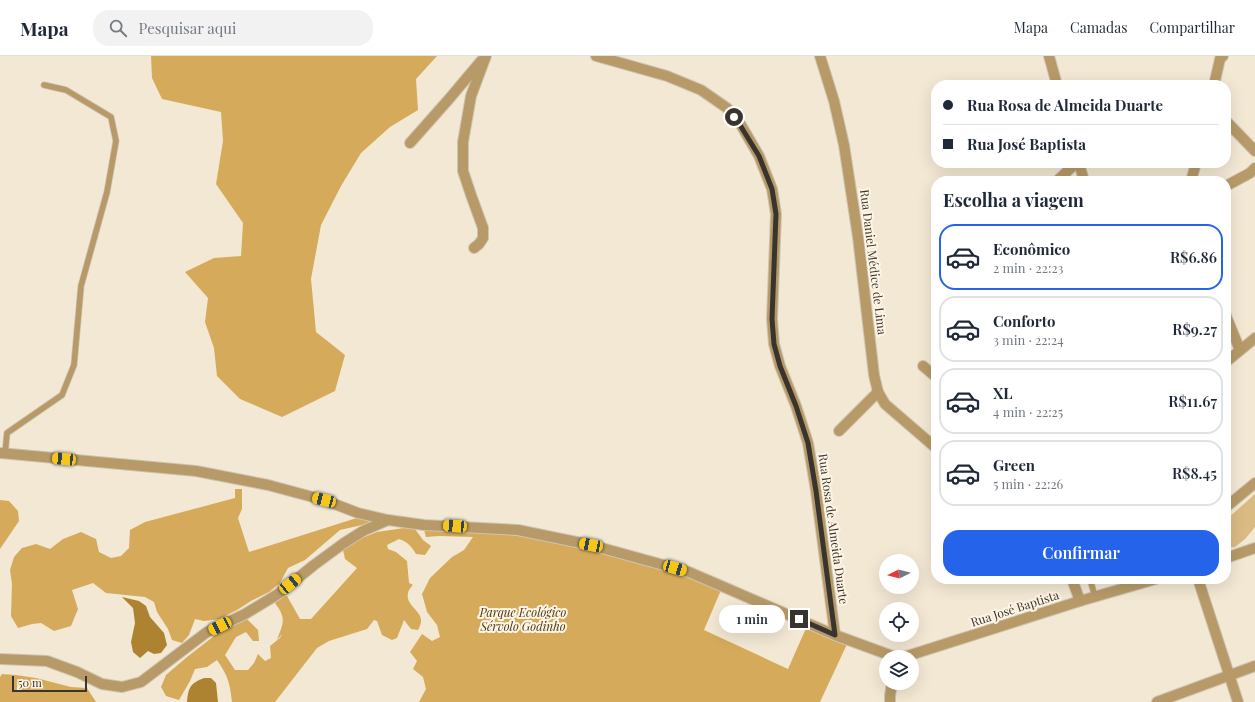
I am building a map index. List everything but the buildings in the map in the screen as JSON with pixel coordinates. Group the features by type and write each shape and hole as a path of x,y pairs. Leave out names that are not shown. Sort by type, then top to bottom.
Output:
{"street":[{"path":"410,143 486,56"},
{"path":"474,248 483,238 483,228 464,170 463,142 471,96 486,56"},
{"name":"Rua Rosa de Almeida Duarte","path":"596,56 667,76 701,90 726,108 740,125 759,156 772,189 776,214 772,319 774,344 780,366 796,406 808,443 816,491 835,635"},
{"name":"Rua Daniel Médice de Lima","path":"820,56 834,101 844,145 858,237 874,375 878,392 885,404 931,444"},
{"path":"1049,56 1056,80"},
{"path":"1215,80 1220,57"},
{"path":"1231,126 1255,151"},
{"path":"1063,176 1071,168"},
{"path":"1231,183 1250,173 1255,168"},
{"path":"1231,328 1240,350"},
{"path":"1231,358 1255,338"},
{"path":"923,366 931,373"},
{"path":"840,431 878,392"},
{"path":"2,454 196,471 268,485 324,500 358,513 388,520 424,525 518,530 591,545 689,572 835,635 879,651"},
{"path":"1231,503 1255,483"},
{"path":"0,659 47,661 77,672 102,684 122,687 141,682 207,632 245,614 278,594 344,543 363,531 388,520"},
{"path":"1231,556 1255,548"},
{"path":"1074,584 1080,601"},
{"name":"Rua José Baptista","path":"919,652 1080,601 1139,584"},
{"path":"1200,584 1238,702"},
{"path":"1157,702 1255,666"},
{"path":"890,702 891,690"}],"lane":[{"path":"2,454 7,433 62,395 74,365 81,286 107,192 116,141 111,117 66,90 44,85"},
{"path":"1091,584 1095,597"}],"shaded area":[{"path":"1255,494 1255,527 1245,539 1235,547 1231,547 1231,516"},
{"path":"122,597 139,601 146,606 150,617 164,633 167,645 161,653 154,654 148,651 140,658 133,652 131,642 135,623 133,608"},
{"path":"204,678 211,678 216,683 218,702 187,702 189,689 191,686"}],"green space":[{"path":"151,56 437,56 416,79 418,110 390,127 361,153 341,186 321,225 311,279 316,332 345,355 335,391 282,417 240,399 217,376 214,348 205,322 208,298 185,272 214,258 241,256 243,223 216,184 223,141 221,112 162,99 152,78"},
{"path":"235,489 242,489 242,509 238,518 249,552 363,516 375,522 340,530 305,560 288,568 280,583 269,592 237,610 219,619 204,621 195,619 189,635 182,643 172,640 168,629 157,612 154,602 145,597 106,593 93,583 72,590 78,609 71,626 54,631 41,623 18,628 11,616 12,584 10,570 14,557 22,548 36,544 50,549 63,539 81,532 96,539 99,552 111,558 121,556 129,548 130,530 145,522 235,498"},
{"path":"0,500 9,501 18,511 19,521 0,549"},
{"path":"404,528 415,529 423,540 431,546 425,555 416,554 405,541 399,539 387,545 388,549 396,552 407,561 409,583 413,585 408,591 409,601 421,617 421,623 418,630 411,629 404,620 397,638 392,640 382,635 377,621 374,620 367,629 329,641 317,648 275,702 232,702 228,680 217,660 207,667 195,669 179,700 166,696 161,687 166,675 232,622 246,618 258,630 259,641 253,641 246,632 236,637 225,655 235,670 248,670 254,663 258,654 265,661 271,658 270,646 280,638 282,634 277,640 283,621 279,608 275,603 279,597 287,596 300,619 311,619 357,568 345,559 343,550 362,538 377,532"},
{"name":"Parque Ecológico Sérvolo Godinho","path":"424,530 498,533 559,542 609,553 689,576 721,590 704,630 788,669 807,626 848,642 820,702 419,702 426,689 423,677 413,669 417,661 410,652 422,634 432,641 440,637 437,625 427,612 422,594 430,578 452,557 464,550 473,537 426,537"},
{"path":"2,674 36,678 71,687 87,688 96,702 0,702 0,677"}],"route":[{"path":"734,117 759,156 772,189 776,214 772,319 774,344 780,366 796,406 808,443 816,491 835,635 799,619"}]}
